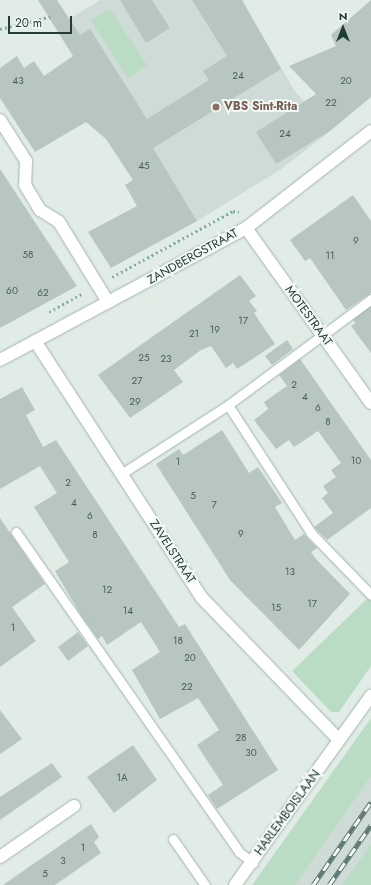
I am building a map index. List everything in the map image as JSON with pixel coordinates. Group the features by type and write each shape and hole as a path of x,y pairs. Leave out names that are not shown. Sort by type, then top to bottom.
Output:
{"street":[{"path":"0,120 26,161 25,185 40,210 59,222 108,302"},
{"name":"ZANDBERGSTRAAT","path":"0,360 246,228 371,131"},
{"name":"MOTESTRAAT","path":"246,228 371,403"},
{"name":"ZAVELSTRAAT","path":"35,341 202,598 339,740"},
{"name":"HARLEMBOISLAAN","path":"235,885 371,696"},
{"path":"0,857 74,806"}],"lane":[{"path":"121,474 228,405 371,299"},
{"path":"228,405 310,533 371,594"},
{"path":"16,532 239,852 253,862"},
{"path":"173,839 205,885"}],"path":[{"path":"0,29 52,16"}],"shaded area":[{"name":"VBS Sint-Rita","path":"100,0 242,0 294,90 329,132 280,170 197,221 69,19"},
{"path":"371,730 371,885 261,885"}],"green space":[{"path":"110,9 147,65 128,78 91,20"},
{"path":"371,595 371,666 339,712 331,712 292,671"},
{"path":"371,718 371,776 295,885 252,885"},
{"path":"371,844 371,885 342,885"}],"building":[{"path":"38,0 57,0 80,35 90,29 147,119 209,80 203,71 227,56 192,0 242,0 281,69 153,148 197,221 111,268 88,232 137,206 125,185 133,180 106,139 86,122 35,152 0,98 0,68 17,56 24,68 34,61 44,76 73,56"},
{"path":"120,0 152,0 170,28 146,43"},
{"path":"371,0 371,97 330,131 276,164 256,132 316,94 289,66 336,46 331,35"},
{"path":"0,169 77,286 0,328"},
{"path":"353,195 371,221 371,293 346,310 310,258 305,261 290,240"},
{"path":"240,275 256,296 249,301 257,311 254,313 275,344 237,369 233,363 226,368 211,346 201,350 174,370 183,382 130,418 98,375"},
{"path":"371,306 371,353 351,326 356,323 353,320"},
{"path":"287,340 293,349 272,365 265,356"},
{"path":"300,359 371,460 371,508 327,540 314,527 333,513 322,498 328,493 323,486 336,477 331,470 341,463 318,431 294,447 289,440 276,449 254,420 268,409 264,402 287,386 279,375"},
{"path":"22,387 35,410 26,415 43,447 56,440 179,627 185,624 278,770 217,809 208,795 223,785 197,745 219,730 198,698 160,719 132,670 160,652 141,622 107,645 102,636 98,639 81,615 55,571 69,562 34,507 57,493 40,466 0,489 0,399"},
{"path":"222,430 249,473 258,467 282,503 275,507 295,540 304,534 317,548 311,552 315,558 350,594 299,650 230,580 156,464 179,449 183,455"},
{"path":"0,518 45,584 12,607 36,641 0,667"},
{"path":"78,632 88,646 68,661 58,647"},
{"path":"0,710 22,739 0,754"},
{"path":"133,745 157,780 114,813 87,777"},
{"path":"52,763 62,777 0,820 0,797"},
{"path":"91,824 99,837 94,842 101,853 55,885 3,885"}],"railway":[{"path":"313,885 371,802"},
{"path":"329,885 371,825"}],"place":[{"name":"VBS Sint-Rita","path":"216,107"}]}
